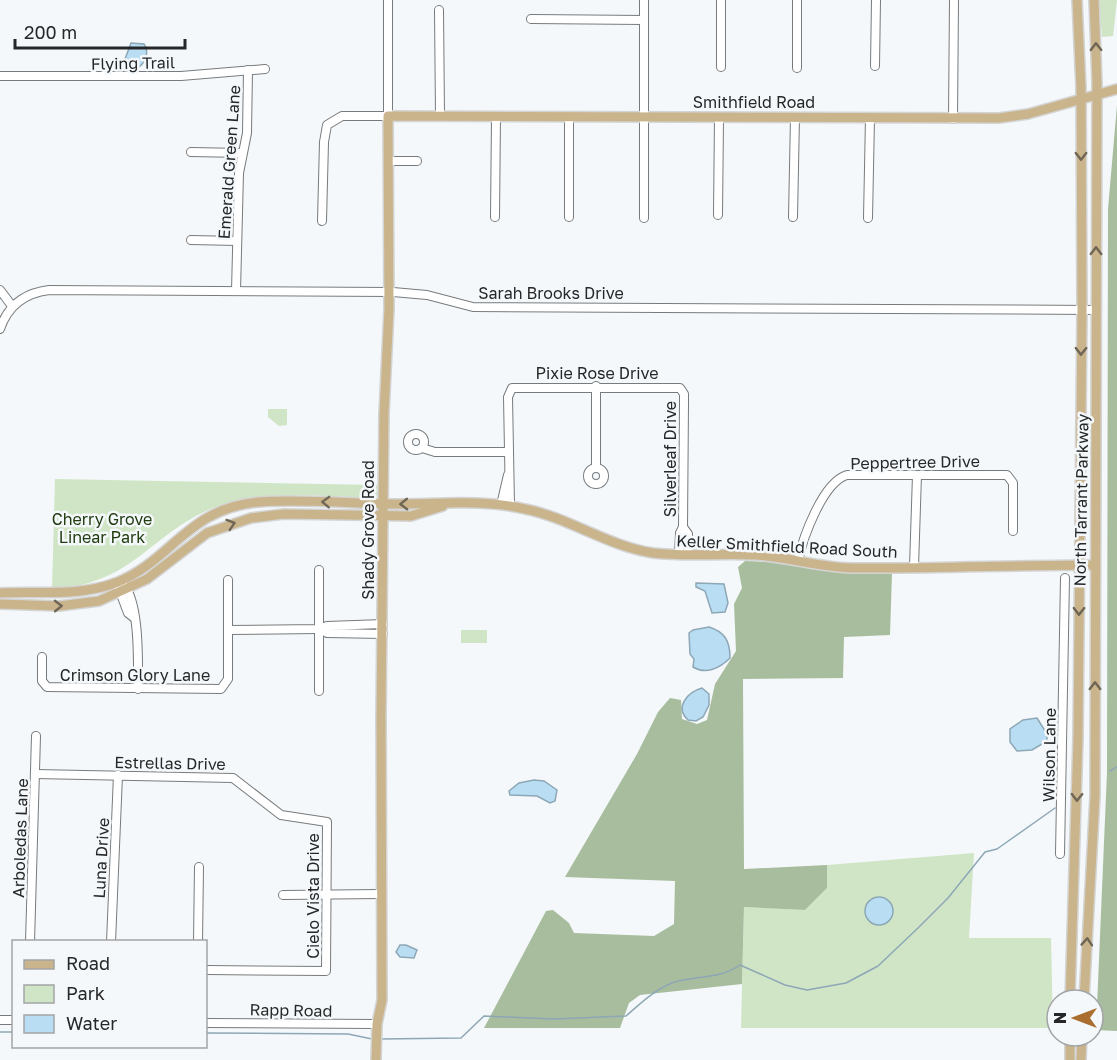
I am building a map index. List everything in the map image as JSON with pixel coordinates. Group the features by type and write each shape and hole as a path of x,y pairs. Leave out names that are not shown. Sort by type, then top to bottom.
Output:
{"main road":[{"name":"North Tarrant Parkway","path":"1070,988 1079,657 1082,310 1081,98 1077,0"},
{"name":"North Tarrant Parkway","path":"1085,988 1095,796 1097,94 1094,0"},
{"name":"Smithfield Road","path":"388,116 953,119 1015,117 1117,89"},
{"name":"Shady Grove Road","path":"376,1060 376,1028 381,1000 382,634 389,292 388,116"},
{"path":"1080,427 1097,427"},
{"name":"Keller Smithfield Road South","path":"0,593 74,593 119,581 147,564 188,529 207,517 232,507 257,502 506,505 546,514 622,547 657,553 736,554 848,568 1095,565"},
{"name":"Keller Smithfield Road South","path":"0,604 73,605 99,601 124,592 147,579 195,540 229,524 251,518 284,514 419,515 450,504"}],"street":[{"name":"Shady Grove Road","path":"388,0 388,116"},
{"path":"644,0 644,218"},
{"path":"721,0 721,67"},
{"path":"797,0 797,68"},
{"path":"875,66 876,0"},
{"path":"953,119 954,0"},
{"path":"440,10 440,116"},
{"path":"531,19 644,20"},
{"name":"Flying Trail","path":"1,76 181,76 265,69"},
{"name":"Emerald Green Lane","path":"236,291 242,153 248,124 248,70"},
{"path":"322,221 324,142 327,125 336,117 342,116 388,116"},
{"path":"495,217 496,117"},
{"path":"569,117 569,217"},
{"path":"718,215 719,117"},
{"path":"793,217 795,117"},
{"path":"868,218 870,118"},
{"path":"192,152 242,153"},
{"path":"390,161 417,161"},
{"path":"191,240 237,242"},
{"path":"0,290 12,306 0,329"},
{"name":"Sarah Brooks Drive","path":"12,306 29,295 49,290 411,292 473,307 1096,310"},
{"name":"Pixie Rose Drive","path":"508,452 510,390 521,386 675,387 683,390"},
{"path":"596,386 596,468"},
{"name":"Silverleaf Drive","path":"683,390 683,527 680,533 684,554"},
{"path":"422,448 435,452 508,452 506,505"},
{"name":"Peppertree Drive","path":"798,561 805,533 838,478 848,475 1004,475 1012,480 1012,531"},
{"path":"914,567 917,475"},
{"path":"319,570 319,691"},
{"name":"Wilson Lane","path":"1060,854 1065,578"},
{"path":"228,580 228,630 319,629 327,626 383,624"},
{"path":"119,581 124,592 128,614 133,617 138,641 138,689"},
{"path":"319,629 327,633 382,634"},
{"name":"Crimson Glory Lane","path":"42,657 42,681 45,686 138,689 224,688 228,679 228,630"},
{"path":"1064,656 1079,657"},
{"name":"Arboledas Lane","path":"30,940 36,736"},
{"name":"Estrellas Drive","path":"35,774 233,778 281,815 327,822"},
{"name":"Luna Drive","path":"111,940 118,775"},
{"name":"Cielo Vista Drive","path":"207,969 326,971 327,822"},
{"path":"198,940 199,867"},
{"path":"283,895 381,894"},
{"name":"Rapp Road","path":"207,1023 376,1028"}],"green space":[{"path":"1099,0 1117,0 1113,36 1102,37"},
{"path":"1117,105 1117,1031 1105,1030 1105,988 1098,988 1107,772 1108,209"},
{"path":"268,409 287,409 287,425 279,426 268,417"},
{"name":"Cherry Grove Linear Park","path":"55,479 378,485 377,498 273,496 232,502 213,508 172,531 139,557 103,578 80,585 52,589"},
{"path":"745,561 789,563 844,573 892,573 890,635 844,637 843,678 743,679 744,869 827,865 827,888 805,910 744,907 742,984 640,995 629,1003 620,1028 484,1028 546,911 553,910 569,923 574,933 654,936 674,924 675,881 565,877 637,754 658,712 670,698 681,700 682,719 697,724 707,720 715,684 736,651 734,604 742,588 738,567"},
{"path":"461,630 487,630 487,643 461,643"},
{"path":"974,853 969,938 1051,938 1052,988 1045,988 1045,1028 741,1028 744,907 805,910 827,888 827,865"}],"water":[{"path":"131,43 144,44 147,51 144,61 136,69 129,67 125,59"},
{"path":"696,583 724,584 728,603 725,612 712,613 705,591 696,587"},
{"path":"709,627 726,638 730,658 717,667 708,670 698,669 693,667 694,659 690,654 689,633"},
{"path":"702,688 709,694 709,705 703,717 696,721 688,720 682,710 684,701 692,693"},
{"path":"1037,718 1047,734 1047,741 1032,750 1017,751 1010,742 1010,729 1023,720"},
{"path":"544,781 557,790 555,801 550,803 537,796 510,795 509,791 519,783"},
{"path":"879,897 889,901 893,911 889,921 879,925 869,921 865,911 869,901"},
{"path":"400,945 417,950 414,958 400,957 396,952"}],"waterway":[{"path":"1110,771 1117,767"},
{"path":"380,1039 461,1038 484,1016 553,1019 626,1016 665,986 724,973 740,965 785,985 807,990 846,983 878,966 948,898 985,852 997,849 1055,808"},
{"path":"0,1032 12,1032"},
{"path":"207,1033 348,1034 372,1039"}]}
